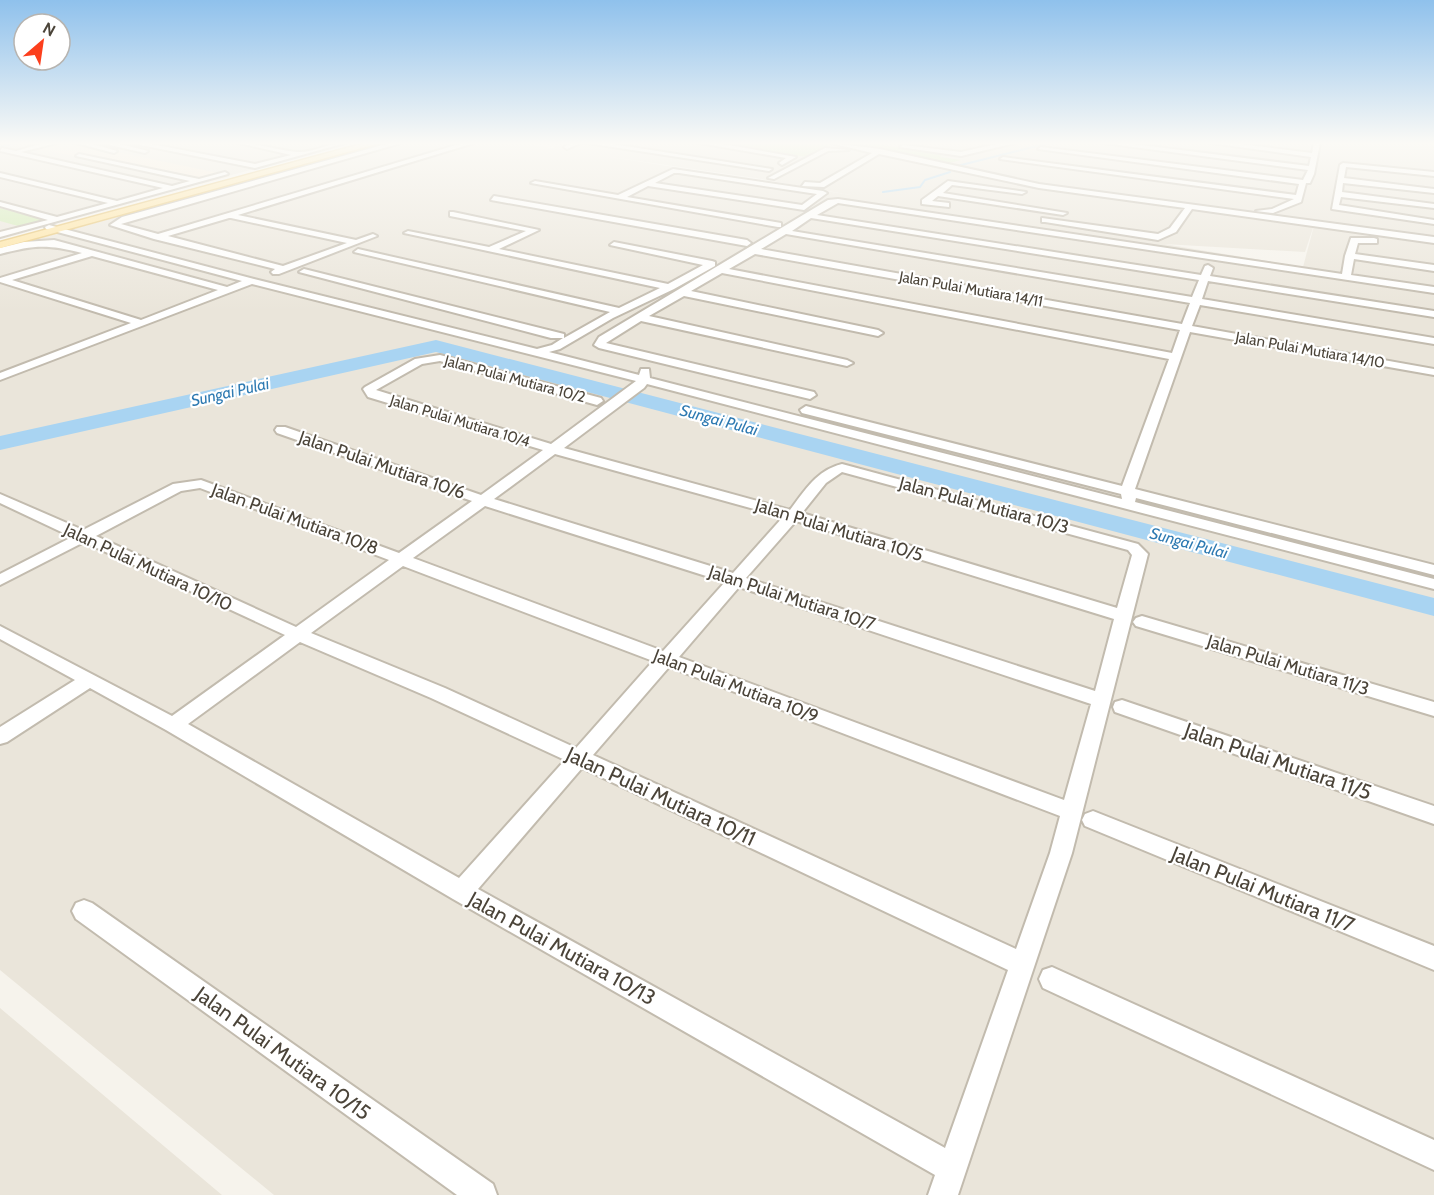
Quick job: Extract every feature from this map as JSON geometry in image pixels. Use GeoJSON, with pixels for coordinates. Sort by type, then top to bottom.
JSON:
{"type":"FeatureCollection","features":[{"type":"Feature","properties":{"kind":"main road"},"geometry":{"type":"LineString","coordinates":[[0,243],[24,233],[65,226],[148,199]]}},
{"type":"Feature","properties":{"kind":"main road"},"geometry":{"type":"LineString","coordinates":[[0,243],[159,199]]}},
{"type":"Feature","properties":{"kind":"street"},"geometry":{"type":"LineString","coordinates":[[102,199],[119,203]]}},
{"type":"Feature","properties":{"kind":"street"},"geometry":{"type":"LineString","coordinates":[[65,226],[119,203],[136,199]]}},
{"type":"Feature","properties":{"kind":"street"},"geometry":{"type":"LineString","coordinates":[[199,199],[125,219],[114,225],[284,269]]}},
{"type":"Feature","properties":{"kind":"street"},"geometry":{"type":"LineString","coordinates":[[133,244],[283,199]]}},
{"type":"Feature","properties":{"kind":"street","name":"Jalan Pulai Mutiara 14/11"},"geometry":{"type":"LineString","coordinates":[[498,199],[1186,328]]}},
{"type":"Feature","properties":{"kind":"street"},"geometry":{"type":"LineString","coordinates":[[629,199],[782,229],[1434,341]]}},
{"type":"Feature","properties":{"kind":"street"},"geometry":{"type":"LineString","coordinates":[[744,199],[804,208]]}},
{"type":"Feature","properties":{"kind":"street"},"geometry":{"type":"LineString","coordinates":[[782,229],[816,199]]}},
{"type":"Feature","properties":{"kind":"street"},"geometry":{"type":"LineString","coordinates":[[929,199],[925,202],[951,206]]}},
{"type":"Feature","properties":{"kind":"street"},"geometry":{"type":"LineString","coordinates":[[967,199],[1080,216]]}},
{"type":"Feature","properties":{"kind":"street"},"geometry":{"type":"LineString","coordinates":[[1064,199],[1160,212]]}},
{"type":"Feature","properties":{"kind":"street"},"geometry":{"type":"LineString","coordinates":[[1131,199],[1434,240]]}},
{"type":"Feature","properties":{"kind":"street"},"geometry":{"type":"LineString","coordinates":[[1181,199],[1273,211],[1296,203],[1297,199]]}},
{"type":"Feature","properties":{"kind":"street"},"geometry":{"type":"LineString","coordinates":[[1336,199],[1335,207],[1434,222]]}},
{"type":"Feature","properties":{"kind":"street"},"geometry":{"type":"LineString","coordinates":[[1376,199],[1434,206]]}},
{"type":"Feature","properties":{"kind":"street"},"geometry":{"type":"LineString","coordinates":[[0,204],[65,226],[251,281],[534,346],[575,337],[712,264],[811,216],[831,202],[845,202],[1434,290]]}},
{"type":"Feature","properties":{"kind":"street"},"geometry":{"type":"LineString","coordinates":[[1037,219],[1158,237],[1166,236],[1175,230],[1191,207]]}},
{"type":"Feature","properties":{"kind":"street"},"geometry":{"type":"LineString","coordinates":[[453,214],[535,230],[490,249]]}},
{"type":"Feature","properties":{"kind":"street"},"geometry":{"type":"LineString","coordinates":[[1172,214],[1184,215]]}},
{"type":"Feature","properties":{"kind":"street"},"geometry":{"type":"LineString","coordinates":[[229,215],[621,311]]}},
{"type":"Feature","properties":{"kind":"street"},"geometry":{"type":"LineString","coordinates":[[811,216],[1434,315]]}},
{"type":"Feature","properties":{"kind":"street"},"geometry":{"type":"LineString","coordinates":[[0,224],[24,233]]}},
{"type":"Feature","properties":{"kind":"street"},"geometry":{"type":"LineString","coordinates":[[65,226],[534,346],[643,378],[1177,519],[1434,584]]}},
{"type":"Feature","properties":{"kind":"street"},"geometry":{"type":"LineString","coordinates":[[1154,226],[1175,230]]}},
{"type":"Feature","properties":{"kind":"street"},"geometry":{"type":"LineString","coordinates":[[0,235],[24,233]]}},
{"type":"Feature","properties":{"kind":"street"},"geometry":{"type":"LineString","coordinates":[[408,233],[671,287]]}},
{"type":"Feature","properties":{"kind":"street"},"geometry":{"type":"LineString","coordinates":[[0,377],[251,281],[357,247],[373,236]]}},
{"type":"Feature","properties":{"kind":"street"},"geometry":{"type":"LineString","coordinates":[[1346,277],[1354,240],[1434,249]]}},
{"type":"Feature","properties":{"kind":"street"},"geometry":{"type":"LineString","coordinates":[[0,251],[24,244],[54,243],[227,290]]}},
{"type":"Feature","properties":{"kind":"street"},"geometry":{"type":"LineString","coordinates":[[614,245],[712,264]]}},
{"type":"Feature","properties":{"kind":"street"},"geometry":{"type":"LineString","coordinates":[[751,247],[722,270],[639,317],[603,339],[599,345],[810,395]]}},
{"type":"Feature","properties":{"kind":"street"},"geometry":{"type":"LineString","coordinates":[[2,281],[93,253]]}},
{"type":"Feature","properties":{"kind":"street"},"geometry":{"type":"LineString","coordinates":[[1350,256],[1434,268]]}},
{"type":"Feature","properties":{"kind":"street"},"geometry":{"type":"LineString","coordinates":[[1177,519],[1132,503],[1126,491],[1212,257]]}},
{"type":"Feature","properties":{"kind":"street"},"geometry":{"type":"LineString","coordinates":[[722,270],[1175,357]]}},
{"type":"Feature","properties":{"kind":"street"},"geometry":{"type":"LineString","coordinates":[[304,273],[555,336],[558,341],[576,352],[643,378],[1126,491],[1434,570]]}},
{"type":"Feature","properties":{"kind":"street"},"geometry":{"type":"LineString","coordinates":[[2,281],[141,323]]}},
{"type":"Feature","properties":{"kind":"street"},"geometry":{"type":"LineString","coordinates":[[685,293],[878,333]]}},
{"type":"Feature","properties":{"kind":"street"},"geometry":{"type":"LineString","coordinates":[[639,317],[847,363]]}},
{"type":"Feature","properties":{"kind":"street","name":"Jalan Pulai Mutiara 14/10"},"geometry":{"type":"LineString","coordinates":[[1186,328],[1434,372]]}},
{"type":"Feature","properties":{"kind":"street"},"geometry":{"type":"LineString","coordinates":[[534,346],[575,337]]}},
{"type":"Feature","properties":{"kind":"street"},"geometry":{"type":"LineString","coordinates":[[575,337],[572,345],[576,352]]}},
{"type":"Feature","properties":{"kind":"street","name":"Jalan Pulai Mutiara 10/2"},"geometry":{"type":"LineString","coordinates":[[369,389],[419,361],[440,358],[600,407]]}},
{"type":"Feature","properties":{"kind":"street"},"geometry":{"type":"LineString","coordinates":[[173,725],[553,449],[600,407],[643,378]]}},
{"type":"Feature","properties":{"kind":"street","name":"Jalan Pulai Mutiara 10/4"},"geometry":{"type":"LineString","coordinates":[[369,389],[372,394],[553,449]]}},
{"type":"Feature","properties":{"kind":"street","name":"Jalan Pulai Mutiara 10/6"},"geometry":{"type":"LineString","coordinates":[[281,430],[482,500]]}},
{"type":"Feature","properties":{"kind":"street","name":"Jalan Pulai Mutiara 10/5"},"geometry":{"type":"LineString","coordinates":[[553,449],[793,515],[1124,616]]}},
{"type":"Feature","properties":{"kind":"street","name":"Jalan Pulai Mutiara 10/3"},"geometry":{"type":"LineString","coordinates":[[793,515],[826,475],[834,469],[842,468],[1134,547],[1140,554],[1124,616]]}},
{"type":"Feature","properties":{"kind":"street","name":"Jalan Pulai Mutiara 10/8"},"geometry":{"type":"LineString","coordinates":[[83,537],[168,492],[188,484],[201,484],[401,559]]}},
{"type":"Feature","properties":{"kind":"street","name":"Jalan Pulai Mutiara 10/10"},"geometry":{"type":"LineString","coordinates":[[0,498],[297,634]]}},
{"type":"Feature","properties":{"kind":"street","name":"Jalan Pulai Mutiara 10/7"},"geometry":{"type":"LineString","coordinates":[[482,500],[736,580],[1101,700]]}},
{"type":"Feature","properties":{"kind":"street"},"geometry":{"type":"LineString","coordinates":[[461,891],[793,515]]}},
{"type":"Feature","properties":{"kind":"street"},"geometry":{"type":"LineString","coordinates":[[0,580],[83,537]]}},
{"type":"Feature","properties":{"kind":"street","name":"Jalan Pulai Mutiara 10/9"},"geometry":{"type":"LineString","coordinates":[[401,559],[1082,816]]}},
{"type":"Feature","properties":{"kind":"street"},"geometry":{"type":"LineString","coordinates":[[947,1181],[1061,853],[1082,816],[1101,700],[1124,616]]}},
{"type":"Feature","properties":{"kind":"street","name":"Jalan Pulai Mutiara 11/3"},"geometry":{"type":"LineString","coordinates":[[1142,622],[1434,709]]}},
{"type":"Feature","properties":{"kind":"street","name":"Jalan Pulai Mutiara 10/13"},"geometry":{"type":"LineString","coordinates":[[0,632],[173,725],[461,891],[947,1181]]}},
{"type":"Feature","properties":{"kind":"street","name":"Jalan Pulai Mutiara 10/11"},"geometry":{"type":"LineString","coordinates":[[297,634],[438,693],[1023,965]]}},
{"type":"Feature","properties":{"kind":"street"},"geometry":{"type":"LineString","coordinates":[[0,737],[89,680]]}},
{"type":"Feature","properties":{"kind":"street","name":"Jalan Pulai Mutiara 11/5"},"geometry":{"type":"LineString","coordinates":[[1122,707],[1434,815]]}},
{"type":"Feature","properties":{"kind":"street","name":"Jalan Pulai Mutiara 11/7"},"geometry":{"type":"LineString","coordinates":[[1082,816],[1434,958]]}},
{"type":"Feature","properties":{"kind":"street","name":"Jalan Pulai Mutiara 10/15"},"geometry":{"type":"LineString","coordinates":[[84,910],[482,1195]]}},
{"type":"Feature","properties":{"kind":"street"},"geometry":{"type":"LineString","coordinates":[[1052,979],[1434,1155]]}},
{"type":"Feature","properties":{"kind":"shaded area"},"geometry":{"type":"Polygon","coordinates":[[[0,199],[143,199],[0,237],[0,199]]]}},
{"type":"Feature","properties":{"kind":"shaded area"},"geometry":{"type":"Polygon","coordinates":[[[184,199],[1434,199],[1434,1195],[274,1195],[0,970],[0,249],[184,199]],[[1315,222],[1305,252],[1164,244],[1303,267],[1315,222]]]}},
{"type":"Feature","properties":{"kind":"shaded area"},"geometry":{"type":"Polygon","coordinates":[[[0,1008],[222,1195],[0,1195],[0,1008]]]}},
{"type":"Feature","properties":{"kind":"green space"},"geometry":{"type":"Polygon","coordinates":[[[0,208],[45,220],[18,226],[0,221],[0,208]]]}},
{"type":"Feature","properties":{"kind":"waterway","name":"Sungai Pulai"},"geometry":{"type":"LineString","coordinates":[[0,443],[436,346],[1434,607]]}}]}
